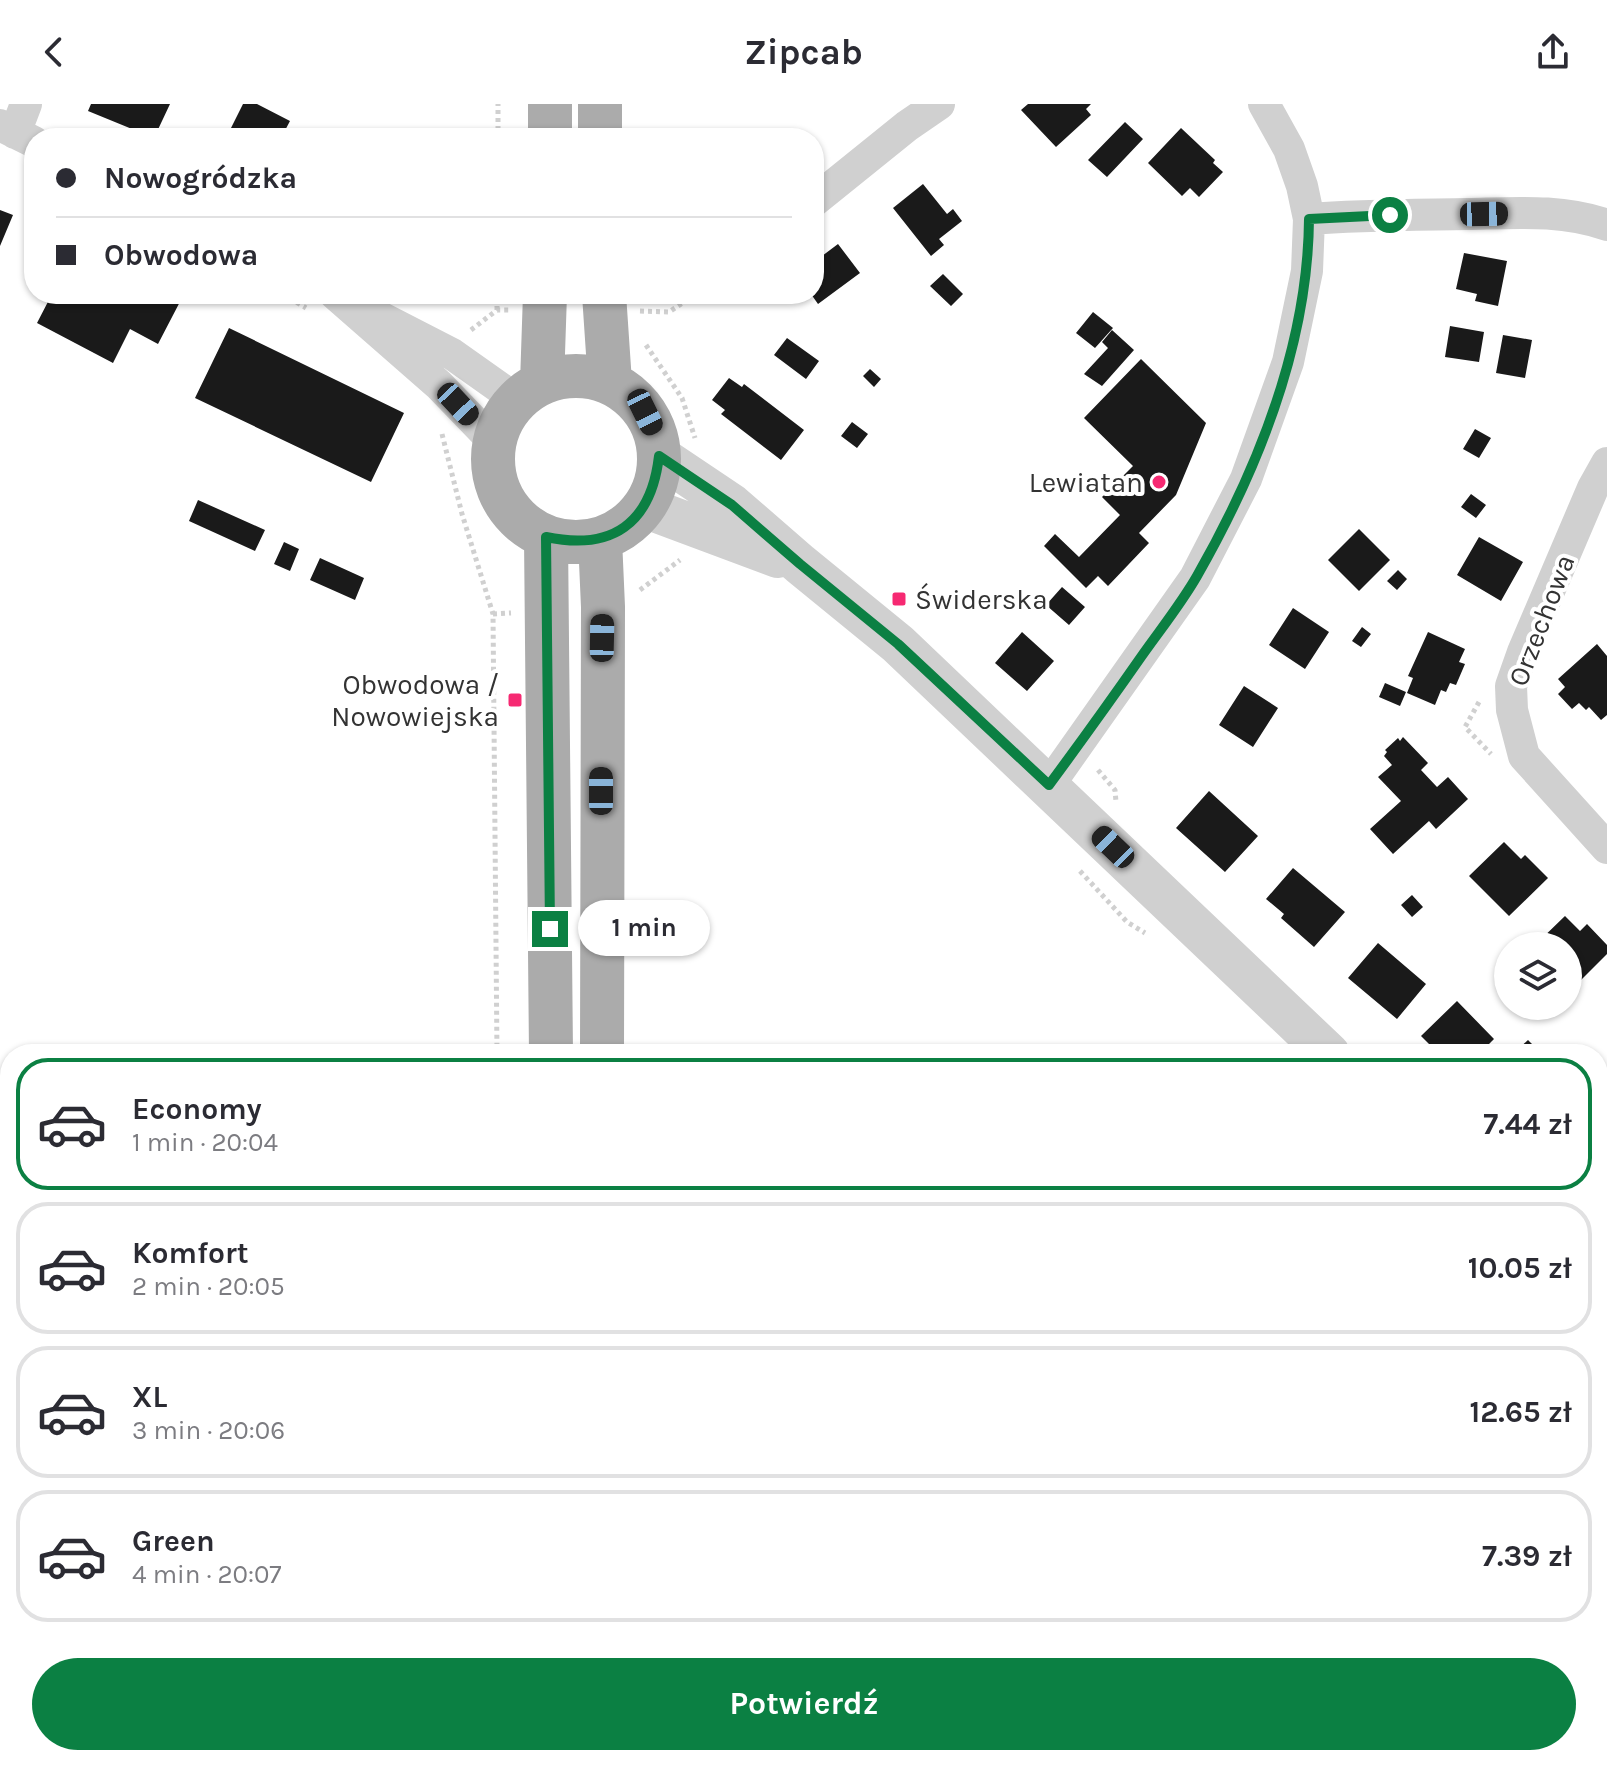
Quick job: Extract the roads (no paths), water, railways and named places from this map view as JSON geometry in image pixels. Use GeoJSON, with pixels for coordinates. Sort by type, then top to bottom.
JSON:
{"type":"FeatureCollection","features":[{"type":"Feature","properties":{"kind":"main road"},"geometry":{"type":"LineString","coordinates":[[550,104],[550,128]]}},
{"type":"Feature","properties":{"kind":"main road"},"geometry":{"type":"LineString","coordinates":[[600,104],[600,128]]}},
{"type":"Feature","properties":{"kind":"main road"},"geometry":{"type":"LineString","coordinates":[[530,392],[543,304]]}},
{"type":"Feature","properties":{"kind":"main road"},"geometry":{"type":"LineString","coordinates":[[605,304],[610,383]]}},
{"type":"Feature","properties":{"kind":"main road"},"geometry":{"type":"LineString","coordinates":[[576,376],[610,383],[629,395],[645,412],[655,433],[678,449],[644,507],[625,527],[600,539],[572,542],[546,537],[520,522],[502,499],[493,471],[494,442],[503,419],[530,392],[576,376]]}},
{"type":"Feature","properties":{"kind":"main road"},"geometry":{"type":"LineString","coordinates":[[546,537],[551,1044]]}},
{"type":"Feature","properties":{"kind":"main road"},"geometry":{"type":"LineString","coordinates":[[600,539],[603,607],[602,1044]]}},
{"type":"Feature","properties":{"kind":"street"},"geometry":{"type":"LineString","coordinates":[[824,193],[939,104]]}},
{"type":"Feature","properties":{"kind":"street"},"geometry":{"type":"LineString","coordinates":[[1049,785],[1195,578],[1246,479],[1269,421],[1299,315],[1307,271],[1309,219],[1289,149],[1264,104]]}},
{"type":"Feature","properties":{"kind":"street"},"geometry":{"type":"LineString","coordinates":[[1309,219],[1546,213],[1584,217],[1607,225]]}},
{"type":"Feature","properties":{"kind":"street"},"geometry":{"type":"LineString","coordinates":[[347,304],[439,385],[494,442]]}},
{"type":"Feature","properties":{"kind":"street"},"geometry":{"type":"LineString","coordinates":[[355,304],[530,392]]}},
{"type":"Feature","properties":{"kind":"street"},"geometry":{"type":"LineString","coordinates":[[678,449],[732,505],[898,644],[1319,1044]]}},
{"type":"Feature","properties":{"kind":"street","name":"Orzechowa"},"geometry":{"type":"LineString","coordinates":[[1607,463],[1593,488],[1511,686],[1512,710],[1524,756],[1607,848]]}},
{"type":"Feature","properties":{"kind":"street"},"geometry":{"type":"LineString","coordinates":[[644,507],[800,564]]}},
{"type":"Feature","properties":{"kind":"place","name":"Lewiatan"},"geometry":{"type":"Point","coordinates":[1159,482]}},
{"type":"Feature","properties":{"kind":"place","name":"Świderska"},"geometry":{"type":"Point","coordinates":[899,599]}},
{"type":"Feature","properties":{"kind":"place","name":"Obwodowa / Nowowiejska"},"geometry":{"type":"Point","coordinates":[515,700]}}]}
